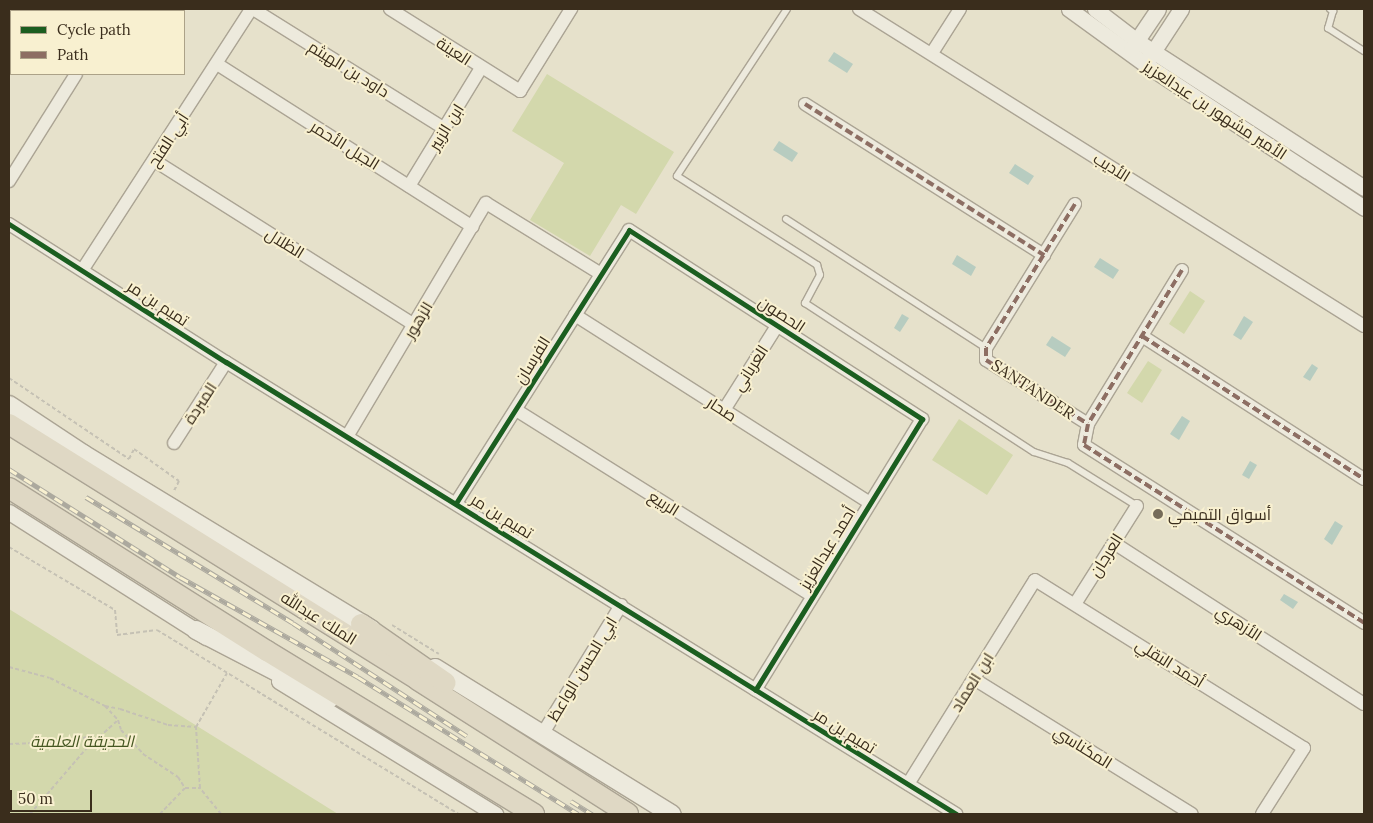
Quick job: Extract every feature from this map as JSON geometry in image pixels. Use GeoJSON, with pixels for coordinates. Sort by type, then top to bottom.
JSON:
{"type":"FeatureCollection","features":[{"type":"Feature","properties":{"kind":"highway","name":"الملك عبدالله"},"geometry":{"type":"LineString","coordinates":[[9,424],[628,814]]}},
{"type":"Feature","properties":{"kind":"highway"},"geometry":{"type":"LineString","coordinates":[[9,488],[534,814]]}},
{"type":"Feature","properties":{"kind":"highway"},"geometry":{"type":"LineString","coordinates":[[362,624],[638,814]]}},
{"type":"Feature","properties":{"kind":"main road"},"geometry":{"type":"LineString","coordinates":[[9,405],[83,454]]}},
{"type":"Feature","properties":{"kind":"main road"},"geometry":{"type":"LineString","coordinates":[[9,412],[83,454],[543,733],[671,814]]}},
{"type":"Feature","properties":{"kind":"main road"},"geometry":{"type":"LineString","coordinates":[[196,630],[426,748]]}},
{"type":"Feature","properties":{"kind":"street","name":"أبي الفتح"},"geometry":{"type":"LineString","coordinates":[[83,269],[155,161],[252,9]]}},
{"type":"Feature","properties":{"kind":"street","name":"داود بن الهيثم"},"geometry":{"type":"LineString","coordinates":[[252,9],[445,129]]}},
{"type":"Feature","properties":{"kind":"street","name":"العينة"},"geometry":{"type":"LineString","coordinates":[[390,9],[520,91],[571,9]]}},
{"type":"Feature","properties":{"kind":"street","name":"الأديب"},"geometry":{"type":"LineString","coordinates":[[859,9],[1364,326]]}},
{"type":"Feature","properties":{"kind":"street"},"geometry":{"type":"LineString","coordinates":[[932,54],[960,9]]}},
{"type":"Feature","properties":{"kind":"street","name":"الأمير مشهور بن عبدالعزيز"},"geometry":{"type":"LineString","coordinates":[[1069,9],[1133,47],[1364,208]]}},
{"type":"Feature","properties":{"kind":"street","name":"الأمير مشهور بن عبدالعزيز"},"geometry":{"type":"LineString","coordinates":[[1095,9],[1133,47]]}},
{"type":"Feature","properties":{"kind":"street"},"geometry":{"type":"LineString","coordinates":[[1133,47],[1158,9]]}},
{"type":"Feature","properties":{"kind":"street"},"geometry":{"type":"LineString","coordinates":[[1149,58],[1181,9]]}},
{"type":"Feature","properties":{"kind":"street","name":"الأمير مشهور بن عبدالعزيز"},"geometry":{"type":"LineString","coordinates":[[1149,58],[1364,188]]}},
{"type":"Feature","properties":{"kind":"street","name":"الجبل الأحمر"},"geometry":{"type":"LineString","coordinates":[[217,64],[473,227]]}},
{"type":"Feature","properties":{"kind":"street","name":"ابن الزبير"},"geometry":{"type":"LineString","coordinates":[[409,186],[481,68]]}},
{"type":"Feature","properties":{"kind":"street"},"geometry":{"type":"LineString","coordinates":[[9,180],[75,75]]}},
{"type":"Feature","properties":{"kind":"street"},"geometry":{"type":"LineString","coordinates":[[805,104],[1044,255]]}},
{"type":"Feature","properties":{"kind":"street","name":"الظلال"},"geometry":{"type":"LineString","coordinates":[[155,161],[414,325]]}},
{"type":"Feature","properties":{"kind":"street","name":"الزهور"},"geometry":{"type":"LineString","coordinates":[[348,435],[486,203],[601,274]]}},
{"type":"Feature","properties":{"kind":"street"},"geometry":{"type":"LineString","coordinates":[[986,348],[1076,204]]}},
{"type":"Feature","properties":{"kind":"street","name":"تميم بن مر"},"geometry":{"type":"LineString","coordinates":[[9,224],[83,269],[226,362],[348,435],[956,814]]}},
{"type":"Feature","properties":{"kind":"street","name":"الفرسان"},"geometry":{"type":"LineString","coordinates":[[456,503],[629,230]]}},
{"type":"Feature","properties":{"kind":"street","name":"الحصون"},"geometry":{"type":"LineString","coordinates":[[629,230],[922,419]]}},
{"type":"Feature","properties":{"kind":"street"},"geometry":{"type":"LineString","coordinates":[[1182,270],[1088,424],[1084,445],[1364,623]]}},
{"type":"Feature","properties":{"kind":"street","name":"صحار"},"geometry":{"type":"LineString","coordinates":[[575,315],[869,502]]}},
{"type":"Feature","properties":{"kind":"street","name":"العرباني"},"geometry":{"type":"LineString","coordinates":[[724,410],[777,326]]}},
{"type":"Feature","properties":{"kind":"street"},"geometry":{"type":"LineString","coordinates":[[1142,336],[1364,479]]}},
{"type":"Feature","properties":{"kind":"street","name":"SANTANDER"},"geometry":{"type":"LineString","coordinates":[[986,348],[986,360],[1088,424]]}},
{"type":"Feature","properties":{"kind":"street","name":"المبردة"},"geometry":{"type":"LineString","coordinates":[[174,443],[226,362]]}},
{"type":"Feature","properties":{"kind":"street","name":"الربيع"},"geometry":{"type":"LineString","coordinates":[[516,410],[812,596]]}},
{"type":"Feature","properties":{"kind":"street","name":"أحمد عبدالعزيز"},"geometry":{"type":"LineString","coordinates":[[755,690],[869,502],[922,419]]}},
{"type":"Feature","properties":{"kind":"street","name":"العرجان"},"geometry":{"type":"LineString","coordinates":[[1076,604],[1137,506]]}},
{"type":"Feature","properties":{"kind":"street"},"geometry":{"type":"LineString","coordinates":[[9,512],[486,812]]}},
{"type":"Feature","properties":{"kind":"street","name":"الأزهري"},"geometry":{"type":"LineString","coordinates":[[1114,543],[1364,704]]}},
{"type":"Feature","properties":{"kind":"street","name":"أحمد البقلي"},"geometry":{"type":"LineString","coordinates":[[1035,580],[1304,748],[1262,814]]}},
{"type":"Feature","properties":{"kind":"street","name":"ابن العماد"},"geometry":{"type":"LineString","coordinates":[[908,784],[1035,580]]}},
{"type":"Feature","properties":{"kind":"street","name":"ابي الحسن الواعظ"},"geometry":{"type":"LineString","coordinates":[[543,733],[621,606]]}},
{"type":"Feature","properties":{"kind":"street","name":"المكناسي"},"geometry":{"type":"LineString","coordinates":[[974,679],[1192,814]]}},
{"type":"Feature","properties":{"kind":"lane"},"geometry":{"type":"LineString","coordinates":[[787,9],[677,176],[817,265],[820,275],[805,303],[1034,452],[1068,463],[1137,506]]}},
{"type":"Feature","properties":{"kind":"lane"},"geometry":{"type":"LineString","coordinates":[[1333,10],[1328,28],[1364,51]]}},
{"type":"Feature","properties":{"kind":"lane"},"geometry":{"type":"LineString","coordinates":[[786,219],[986,348]]}},
{"type":"Feature","properties":{"kind":"path"},"geometry":{"type":"LineString","coordinates":[[9,378],[129,459],[134,449],[179,482],[173,492]]}},
{"type":"Feature","properties":{"kind":"path"},"geometry":{"type":"LineString","coordinates":[[9,546],[115,610],[117,634],[157,630],[459,814]]}},
{"type":"Feature","properties":{"kind":"path"},"geometry":{"type":"LineString","coordinates":[[9,668],[50,678],[105,706],[168,725],[196,727]]}},
{"type":"Feature","properties":{"kind":"path"},"geometry":{"type":"LineString","coordinates":[[221,814],[200,788],[196,727],[227,673]]}},
{"type":"Feature","properties":{"kind":"path"},"geometry":{"type":"LineString","coordinates":[[105,706],[118,720],[121,730],[143,754],[178,777],[185,788]]}},
{"type":"Feature","properties":{"kind":"path"},"geometry":{"type":"LineString","coordinates":[[30,814],[97,739],[118,720]]}},
{"type":"Feature","properties":{"kind":"path"},"geometry":{"type":"LineString","coordinates":[[9,744],[64,742],[88,737],[97,739]]}},
{"type":"Feature","properties":{"kind":"path"},"geometry":{"type":"LineString","coordinates":[[160,814],[185,788],[200,788]]}},
{"type":"Feature","properties":{"kind":"green space"},"geometry":{"type":"Polygon","coordinates":[[[547,74],[674,152],[636,214],[621,205],[590,256],[530,220],[564,163],[512,131],[547,74]]]}},
{"type":"Feature","properties":{"kind":"green space"},"geometry":{"type":"Polygon","coordinates":[[[1190,291],[1205,301],[1184,334],[1169,324],[1190,291]]]}},
{"type":"Feature","properties":{"kind":"green space"},"geometry":{"type":"Polygon","coordinates":[[[1148,361],[1162,370],[1142,403],[1127,393],[1148,361]]]}},
{"type":"Feature","properties":{"kind":"green space"},"geometry":{"type":"Polygon","coordinates":[[[959,419],[1013,455],[987,495],[932,460],[959,419]]]}},
{"type":"Feature","properties":{"kind":"green space","name":"الحديقة العلمية"},"geometry":{"type":"Polygon","coordinates":[[[9,609],[197,726],[338,814],[9,814],[9,609]]]}},
{"type":"Feature","properties":{"kind":"shaded area"},"geometry":{"type":"Polygon","coordinates":[[[834,52],[853,64],[847,73],[828,61],[834,52]]]}},
{"type":"Feature","properties":{"kind":"shaded area"},"geometry":{"type":"Polygon","coordinates":[[[779,141],[798,153],[792,162],[773,150],[779,141]]]}},
{"type":"Feature","properties":{"kind":"shaded area"},"geometry":{"type":"Polygon","coordinates":[[[1015,164],[1034,176],[1028,185],[1009,173],[1015,164]]]}},
{"type":"Feature","properties":{"kind":"shaded area"},"geometry":{"type":"Polygon","coordinates":[[[957,255],[976,267],[971,276],[952,264],[957,255]]]}},
{"type":"Feature","properties":{"kind":"shaded area"},"geometry":{"type":"Polygon","coordinates":[[[1100,258],[1119,270],[1113,279],[1094,267],[1100,258]]]}},
{"type":"Feature","properties":{"kind":"shaded area"},"geometry":{"type":"Polygon","coordinates":[[[902,314],[909,318],[900,332],[894,328],[902,314]]]}},
{"type":"Feature","properties":{"kind":"shaded area"},"geometry":{"type":"Polygon","coordinates":[[[1244,316],[1253,322],[1241,340],[1233,335],[1244,316]]]}},
{"type":"Feature","properties":{"kind":"shaded area"},"geometry":{"type":"Polygon","coordinates":[[[1052,336],[1071,348],[1065,357],[1046,345],[1052,336]]]}},
{"type":"Feature","properties":{"kind":"shaded area"},"geometry":{"type":"Polygon","coordinates":[[[1312,364],[1318,368],[1310,381],[1303,377],[1312,364]]]}},
{"type":"Feature","properties":{"kind":"shaded area"},"geometry":{"type":"Polygon","coordinates":[[[1182,416],[1190,421],[1179,440],[1170,434],[1182,416]]]}},
{"type":"Feature","properties":{"kind":"shaded area"},"geometry":{"type":"Polygon","coordinates":[[[1250,461],[1257,465],[1249,479],[1242,475],[1250,461]]]}},
{"type":"Feature","properties":{"kind":"shaded area"},"geometry":{"type":"Polygon","coordinates":[[[1335,521],[1343,526],[1332,545],[1324,539],[1335,521]]]}},
{"type":"Feature","properties":{"kind":"shaded area"},"geometry":{"type":"Polygon","coordinates":[[[1284,594],[1298,602],[1293,609],[1280,600],[1284,594]]]}},
{"type":"Feature","properties":{"kind":"railway"},"geometry":{"type":"LineString","coordinates":[[9,469],[180,577],[358,677],[578,814]]}},
{"type":"Feature","properties":{"kind":"railway"},"geometry":{"type":"LineString","coordinates":[[86,497],[293,623],[467,736]]}},
{"type":"Feature","properties":{"kind":"railway"},"geometry":{"type":"LineString","coordinates":[[571,801],[592,814]]}},
{"type":"Feature","properties":{"kind":"marked path"},"geometry":{"type":"LineString","coordinates":[[805,104],[1044,255]]}},
{"type":"Feature","properties":{"kind":"marked path"},"geometry":{"type":"LineString","coordinates":[[1075,204],[986,348],[986,360],[1088,424]]}},
{"type":"Feature","properties":{"kind":"marked path"},"geometry":{"type":"LineString","coordinates":[[1182,270],[1088,424],[1084,445],[1364,623]]}},
{"type":"Feature","properties":{"kind":"marked path"},"geometry":{"type":"LineString","coordinates":[[1142,336],[1364,479]]}},
{"type":"Feature","properties":{"kind":"cycle path"},"geometry":{"type":"LineString","coordinates":[[9,224],[226,362],[956,814]]}},
{"type":"Feature","properties":{"kind":"cycle path"},"geometry":{"type":"LineString","coordinates":[[456,503],[629,230],[922,419],[755,690]]}},
{"type":"Feature","properties":{"kind":"place","name":"أسواق التميمي"},"geometry":{"type":"Point","coordinates":[1158,514]}}]}
